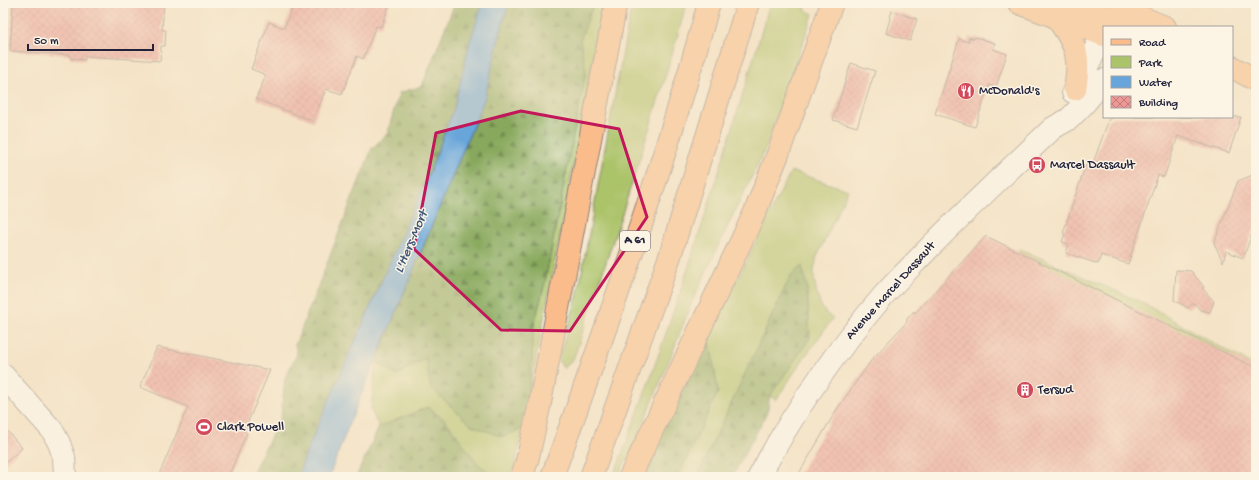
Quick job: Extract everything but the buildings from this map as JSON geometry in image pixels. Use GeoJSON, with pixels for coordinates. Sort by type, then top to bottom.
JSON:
{"type":"FeatureCollection","features":[{"type":"Feature","properties":{"kind":"main road"},"geometry":{"type":"LineString","coordinates":[[522,477],[528,457],[547,364],[616,3]]}},
{"type":"Feature","properties":{"kind":"main road","name":"A 61"},"geometry":{"type":"LineString","coordinates":[[552,477],[607,326],[636,239],[688,78],[709,3]]}},
{"type":"Feature","properties":{"kind":"main road"},"geometry":{"type":"LineString","coordinates":[[591,477],[670,256],[748,3]]}},
{"type":"Feature","properties":{"kind":"main road"},"geometry":{"type":"LineString","coordinates":[[630,477],[755,212],[778,154],[832,3]]}},
{"type":"Feature","properties":{"kind":"main road"},"geometry":{"type":"LineString","coordinates":[[778,154],[802,121],[816,92],[848,3]]}},
{"type":"Feature","properties":{"kind":"main road"},"geometry":{"type":"LineString","coordinates":[[1018,3],[1106,21],[1134,15],[1162,26]]}},
{"type":"Feature","properties":{"kind":"main road"},"geometry":{"type":"LineString","coordinates":[[1056,10],[1074,46],[1078,62],[1075,89]]}},
{"type":"Feature","properties":{"kind":"main road"},"geometry":{"type":"LineString","coordinates":[[1233,68],[1243,76]]}},
{"type":"Feature","properties":{"kind":"street","name":"Avenue Marcel Dassault"},"geometry":{"type":"LineString","coordinates":[[1053,128],[1060,110],[1084,76],[1094,55],[1103,30]]}},
{"type":"Feature","properties":{"kind":"street","name":"Avenue Marcel Dassault"},"geometry":{"type":"LineString","coordinates":[[758,477],[798,409],[830,362],[855,329],[897,280],[1053,128],[1069,119],[1103,81]]}},
{"type":"Feature","properties":{"kind":"street"},"geometry":{"type":"LineString","coordinates":[[3,375],[52,430],[64,457],[65,475]]}},
{"type":"Feature","properties":{"kind":"highlighted area"},"geometry":{"type":"Polygon","coordinates":[[[521,111],[619,129],[647,217],[570,331],[501,330],[414,249],[436,133],[521,111]]]}},
{"type":"Feature","properties":{"kind":"green space"},"geometry":{"type":"Polygon","coordinates":[[[455,3],[483,3],[470,41],[454,108],[430,171],[309,446],[297,477],[250,477],[281,417],[285,378],[297,354],[295,345],[372,148],[387,134],[399,93],[422,86],[455,3]]]}},
{"type":"Feature","properties":{"kind":"green space"},"geometry":{"type":"Polygon","coordinates":[[[509,3],[594,3],[580,40],[586,71],[545,282],[533,329],[532,357],[524,428],[502,437],[471,425],[430,387],[426,358],[396,375],[376,361],[484,100],[509,3]]]}},
{"type":"Feature","properties":{"kind":"green space"},"geometry":{"type":"Polygon","coordinates":[[[594,3],[603,3],[567,200],[526,410],[532,357],[533,329],[545,282],[586,71],[580,40],[594,3]]]}},
{"type":"Feature","properties":{"kind":"green space"},"geometry":{"type":"Polygon","coordinates":[[[632,3],[687,3],[647,136],[604,269],[574,357],[564,369],[558,360],[577,298],[632,3]]]}},
{"type":"Feature","properties":{"kind":"green space"},"geometry":{"type":"Polygon","coordinates":[[[770,3],[806,3],[805,10],[813,14],[765,150],[693,300],[633,447],[618,477],[613,477],[657,360],[697,242],[770,3]]]}},
{"type":"Feature","properties":{"kind":"green space"},"geometry":{"type":"Polygon","coordinates":[[[791,171],[848,190],[816,259],[814,269],[815,285],[820,304],[822,309],[833,318],[776,400],[770,396],[810,338],[807,287],[802,266],[791,275],[697,477],[678,477],[718,392],[709,336],[791,171]]]}},
{"type":"Feature","properties":{"kind":"green space"},"geometry":{"type":"Polygon","coordinates":[[[1020,249],[1141,302],[1256,367],[1256,393],[1024,256],[1019,252],[1020,249]]]}},
{"type":"Feature","properties":{"kind":"green space"},"geometry":{"type":"Polygon","coordinates":[[[802,266],[807,287],[810,338],[770,396],[767,413],[732,477],[697,477],[791,275],[802,266]]]}},
{"type":"Feature","properties":{"kind":"green space"},"geometry":{"type":"Polygon","coordinates":[[[709,336],[718,392],[678,477],[639,477],[709,336]]]}},
{"type":"Feature","properties":{"kind":"green space"},"geometry":{"type":"Polygon","coordinates":[[[427,358],[524,428],[512,477],[495,477],[478,464],[446,421],[428,407],[379,427],[371,410],[376,361],[396,375],[427,358]]]}},
{"type":"Feature","properties":{"kind":"green space"},"geometry":{"type":"Polygon","coordinates":[[[428,407],[446,421],[478,464],[495,477],[356,477],[379,427],[428,407]]]}},
{"type":"Feature","properties":{"kind":"water","name":"L'Hers-Mort"},"geometry":{"type":"Polygon","coordinates":[[[483,3],[509,3],[484,100],[350,422],[329,477],[297,477],[309,446],[430,171],[454,108],[470,41],[483,3]]]}},
{"type":"Feature","properties":{"kind":"place","name":"McDonald's"},"geometry":{"type":"Point","coordinates":[966,91]}},
{"type":"Feature","properties":{"kind":"place","name":"Marcel Dassault"},"geometry":{"type":"Point","coordinates":[1037,165]}},
{"type":"Feature","properties":{"kind":"place","name":"Tersud"},"geometry":{"type":"Point","coordinates":[1025,390]}},
{"type":"Feature","properties":{"kind":"place","name":"Clark Powell"},"geometry":{"type":"Point","coordinates":[204,427]}}]}
